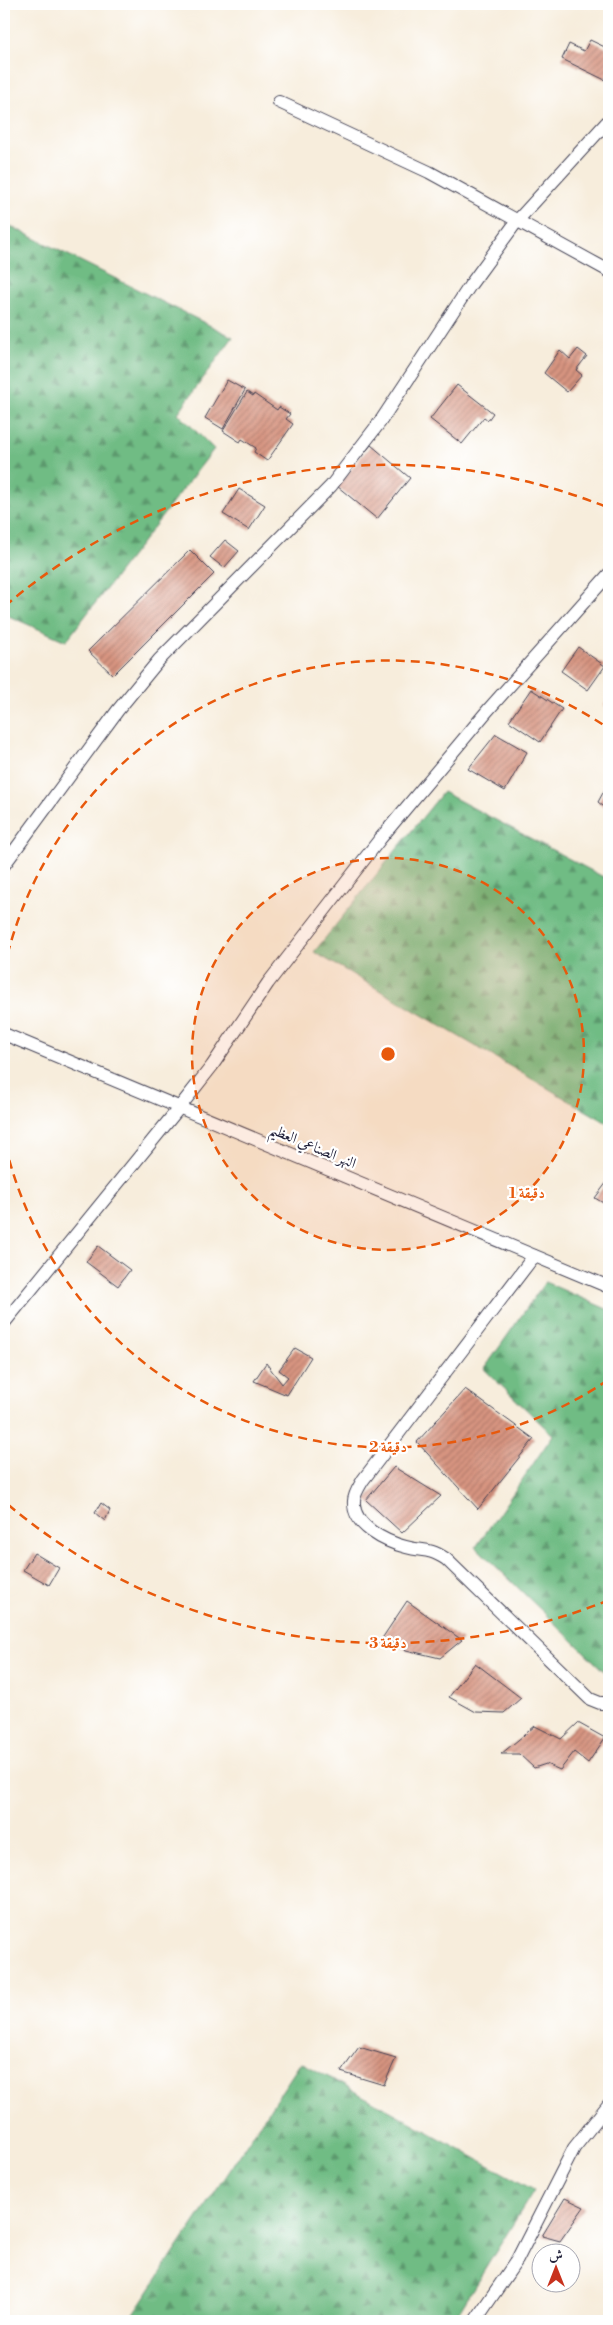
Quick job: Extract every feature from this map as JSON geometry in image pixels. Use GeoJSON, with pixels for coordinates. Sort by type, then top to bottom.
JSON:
{"type":"FeatureCollection","features":[{"type":"Feature","properties":{"kind":"street"},"geometry":{"type":"LineString","coordinates":[[279,102],[429,172],[609,271]]}},
{"type":"Feature","properties":{"kind":"street"},"geometry":{"type":"LineString","coordinates":[[4,865],[118,710],[159,660],[331,486],[380,422],[471,284],[517,221],[609,120]]}},
{"type":"Feature","properties":{"kind":"street"},"geometry":{"type":"LineString","coordinates":[[4,1323],[212,1066],[268,983],[380,839],[488,710],[609,574]]}},
{"type":"Feature","properties":{"kind":"street","name":"النهر الصناعي العظيم"},"geometry":{"type":"LineString","coordinates":[[4,1034],[609,1287]]}},
{"type":"Feature","properties":{"kind":"street"},"geometry":{"type":"LineString","coordinates":[[534,1256],[363,1480],[353,1500],[354,1509],[359,1520],[383,1538],[407,1547],[426,1548],[446,1559],[590,1699],[609,1703]]}},
{"type":"Feature","properties":{"kind":"street"},"geometry":{"type":"LineString","coordinates":[[475,2321],[517,2260],[574,2148],[609,2104]]}},
{"type":"Feature","properties":{"kind":"green space"},"geometry":{"type":"Polygon","coordinates":[[[4,223],[233,337],[178,413],[214,449],[66,641],[4,614],[4,223]]]}},
{"type":"Feature","properties":{"kind":"green space"},"geometry":{"type":"Polygon","coordinates":[[[443,792],[609,880],[609,1124],[314,952],[443,792]]]}},
{"type":"Feature","properties":{"kind":"green space"},"geometry":{"type":"Polygon","coordinates":[[[545,1282],[609,1310],[609,1676],[476,1547],[553,1435],[484,1369],[545,1282]]]}},
{"type":"Feature","properties":{"kind":"green space"},"geometry":{"type":"Polygon","coordinates":[[[301,2062],[534,2190],[453,2321],[129,2321],[301,2062]]]}},
{"type":"Feature","properties":{"kind":"building"},"geometry":{"type":"Polygon","coordinates":[[[590,40],[609,49],[609,70],[605,80],[562,59],[569,44],[584,51],[590,40]]]}},
{"type":"Feature","properties":{"kind":"building"},"geometry":{"type":"Polygon","coordinates":[[[578,349],[587,356],[576,370],[582,375],[567,392],[544,373],[560,350],[570,359],[578,349]]]}},
{"type":"Feature","properties":{"kind":"building"},"geometry":{"type":"Polygon","coordinates":[[[227,380],[245,390],[223,429],[205,418],[227,380]]]}},
{"type":"Feature","properties":{"kind":"building"},"geometry":{"type":"Polygon","coordinates":[[[457,385],[493,413],[488,420],[484,417],[462,444],[430,419],[457,385]]]}},
{"type":"Feature","properties":{"kind":"building"},"geometry":{"type":"Polygon","coordinates":[[[247,392],[253,396],[254,394],[277,410],[279,407],[290,414],[286,419],[293,424],[267,461],[254,452],[256,448],[242,439],[240,442],[223,431],[247,392]]]}},
{"type":"Feature","properties":{"kind":"building"},"geometry":{"type":"Polygon","coordinates":[[[371,445],[410,478],[377,519],[337,486],[371,445]]]}},
{"type":"Feature","properties":{"kind":"building"},"geometry":{"type":"Polygon","coordinates":[[[239,489],[265,505],[249,530],[223,514],[239,489]]]}},
{"type":"Feature","properties":{"kind":"building"},"geometry":{"type":"Polygon","coordinates":[[[225,540],[239,551],[224,568],[210,557],[225,540]]]}},
{"type":"Feature","properties":{"kind":"building"},"geometry":{"type":"Polygon","coordinates":[[[190,550],[214,574],[113,675],[88,651],[190,550]]]}},
{"type":"Feature","properties":{"kind":"building"},"geometry":{"type":"Polygon","coordinates":[[[578,647],[605,666],[588,690],[561,671],[578,647]]]}},
{"type":"Feature","properties":{"kind":"building"},"geometry":{"type":"Polygon","coordinates":[[[531,689],[562,709],[540,742],[509,721],[531,689]]]}},
{"type":"Feature","properties":{"kind":"building"},"geometry":{"type":"Polygon","coordinates":[[[609,698],[609,709],[604,705],[609,698]]]}},
{"type":"Feature","properties":{"kind":"building"},"geometry":{"type":"Polygon","coordinates":[[[496,734],[527,752],[505,791],[468,769],[496,734]]]}},
{"type":"Feature","properties":{"kind":"building"},"geometry":{"type":"Polygon","coordinates":[[[609,782],[609,811],[598,802],[609,782]]]}},
{"type":"Feature","properties":{"kind":"building"},"geometry":{"type":"Polygon","coordinates":[[[607,1182],[609,1184],[609,1199],[605,1204],[595,1198],[607,1182]]]}},
{"type":"Feature","properties":{"kind":"building"},"geometry":{"type":"Polygon","coordinates":[[[98,1246],[130,1270],[118,1286],[86,1262],[98,1246]]]}},
{"type":"Feature","properties":{"kind":"building"},"geometry":{"type":"Polygon","coordinates":[[[295,1348],[311,1357],[287,1395],[254,1381],[266,1363],[282,1384],[288,1377],[279,1370],[295,1348]]]}},
{"type":"Feature","properties":{"kind":"building"},"geometry":{"type":"Polygon","coordinates":[[[465,1389],[534,1439],[478,1509],[417,1442],[465,1389]]]}},
{"type":"Feature","properties":{"kind":"building"},"geometry":{"type":"Polygon","coordinates":[[[394,1467],[441,1496],[402,1533],[366,1500],[394,1467]]]}},
{"type":"Feature","properties":{"kind":"building"},"geometry":{"type":"Polygon","coordinates":[[[101,1503],[110,1510],[105,1521],[95,1513],[101,1503]]]}},
{"type":"Feature","properties":{"kind":"building"},"geometry":{"type":"Polygon","coordinates":[[[34,1553],[59,1568],[49,1585],[23,1570],[34,1553]]]}},
{"type":"Feature","properties":{"kind":"building"},"geometry":{"type":"Polygon","coordinates":[[[407,1601],[462,1640],[440,1658],[406,1650],[392,1643],[377,1646],[407,1601]]]}},
{"type":"Feature","properties":{"kind":"building"},"geometry":{"type":"Polygon","coordinates":[[[475,1663],[521,1698],[504,1713],[476,1712],[449,1697],[475,1663]]]}},
{"type":"Feature","properties":{"kind":"building"},"geometry":{"type":"Polygon","coordinates":[[[578,1723],[605,1738],[588,1763],[574,1752],[560,1770],[546,1764],[534,1768],[519,1754],[501,1754],[535,1726],[561,1739],[578,1723]]]}},
{"type":"Feature","properties":{"kind":"building"},"geometry":{"type":"Polygon","coordinates":[[[359,2047],[396,2058],[384,2085],[341,2072],[359,2047]]]}},
{"type":"Feature","properties":{"kind":"building"},"geometry":{"type":"Polygon","coordinates":[[[565,2198],[584,2207],[560,2241],[542,2236],[565,2198]]]}}]}
